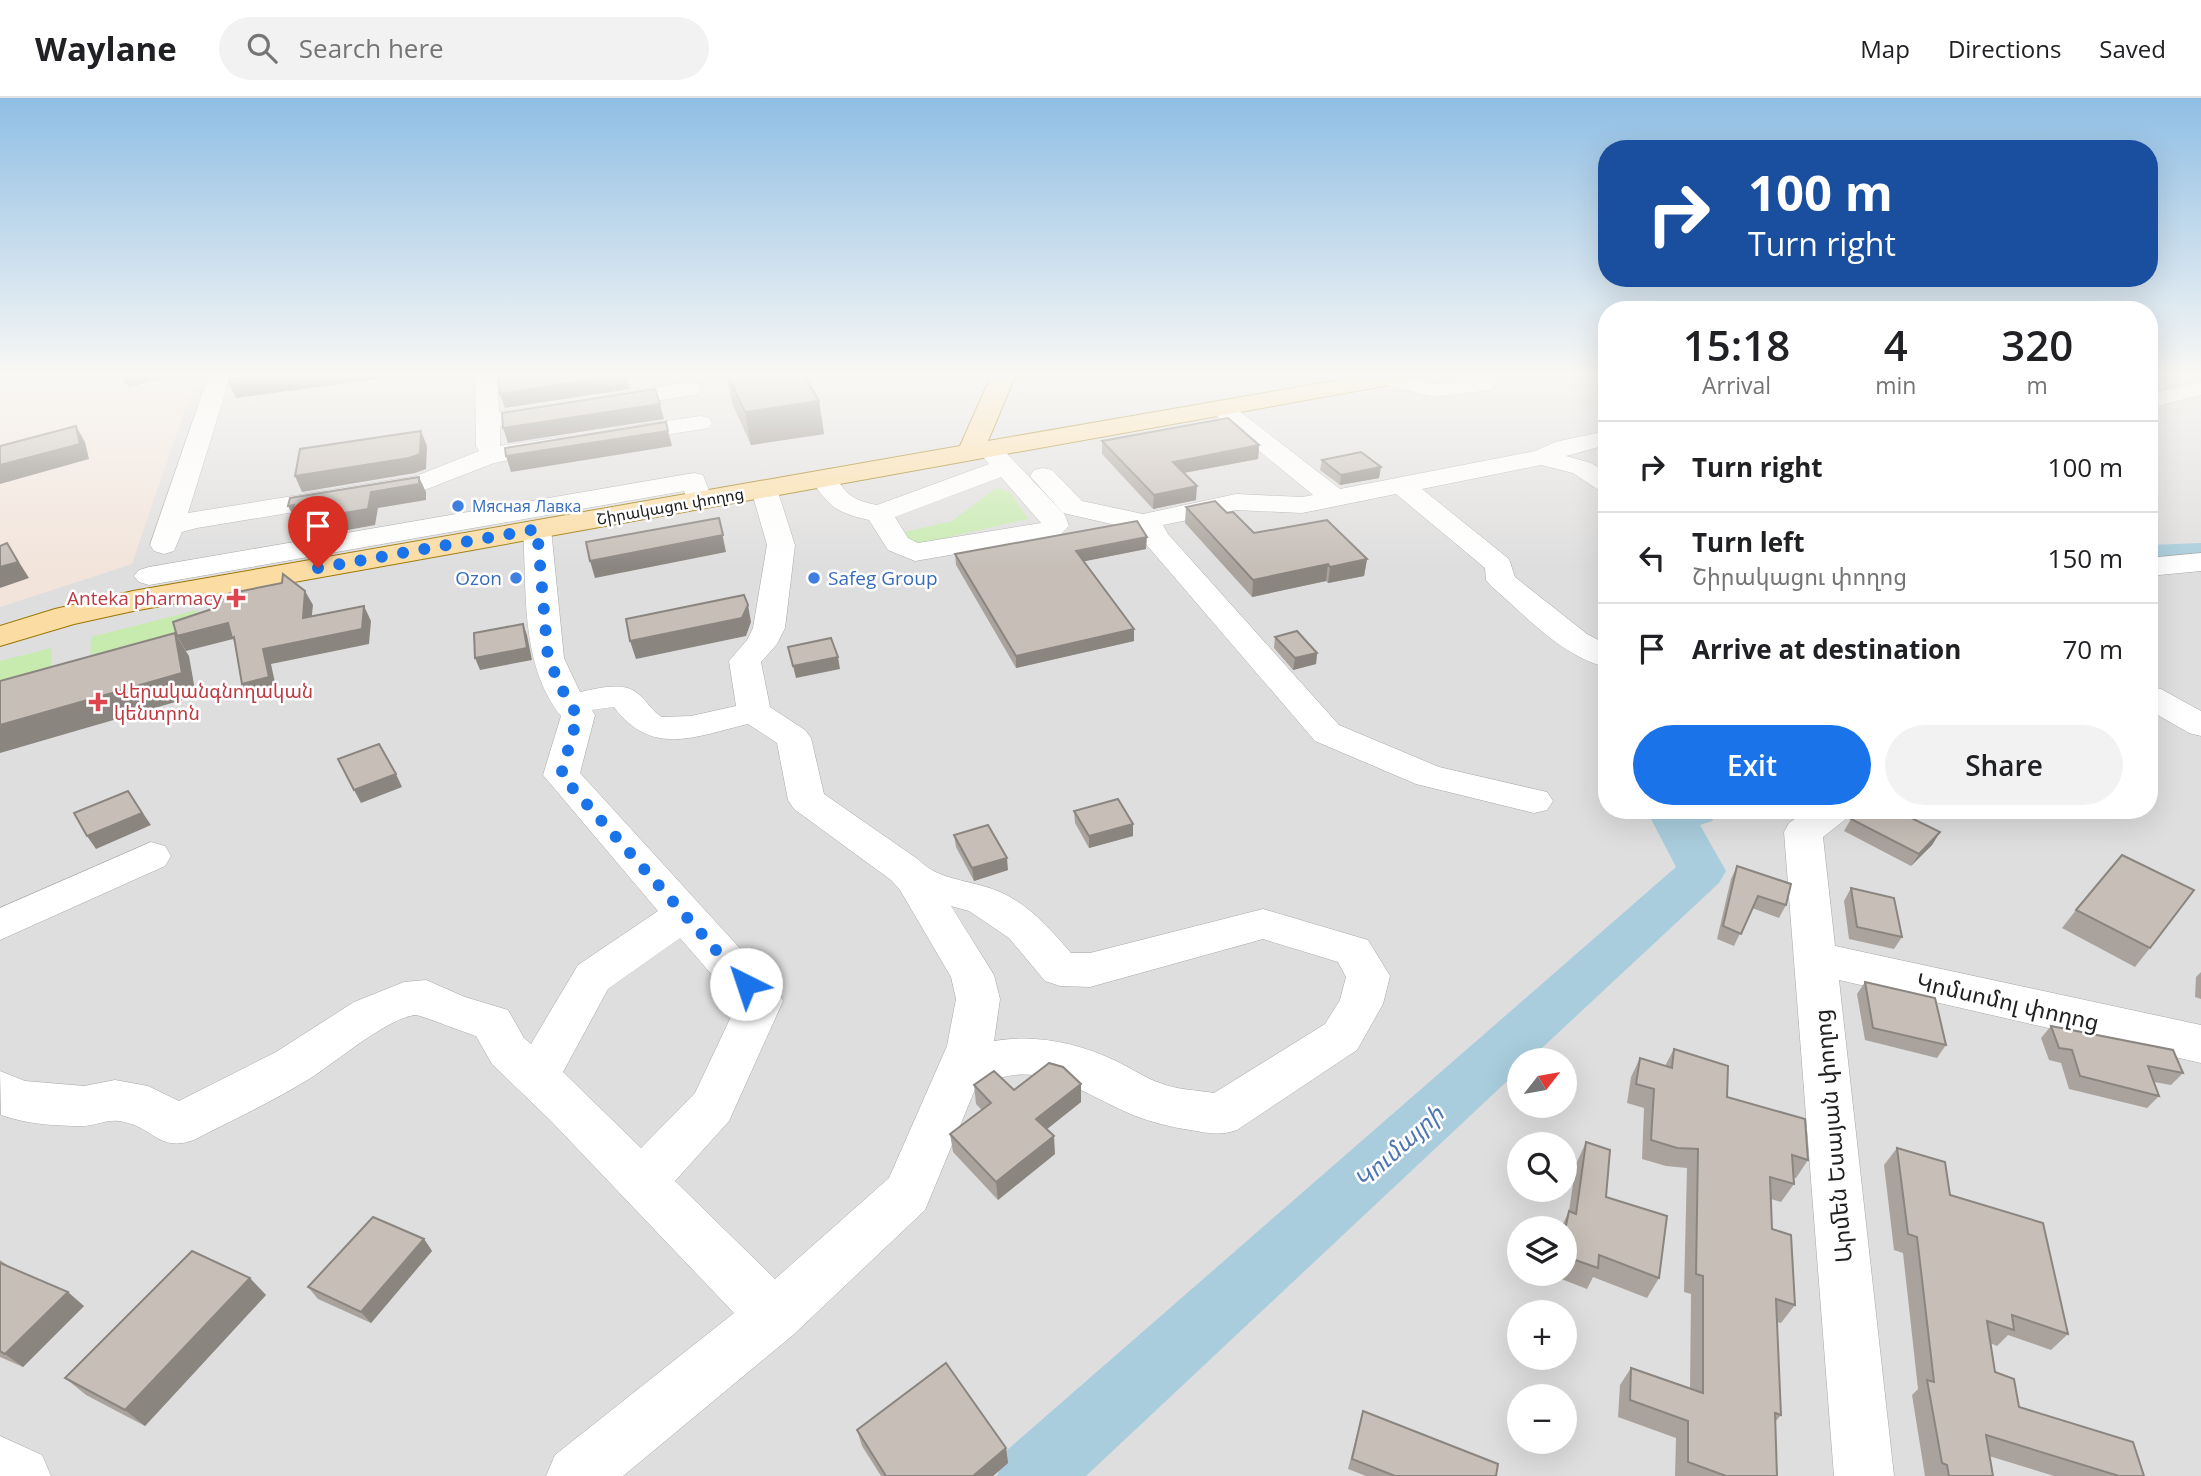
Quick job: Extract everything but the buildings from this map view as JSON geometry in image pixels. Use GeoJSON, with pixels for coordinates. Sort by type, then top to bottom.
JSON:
{"type":"FeatureCollection","features":[{"type":"Feature","properties":{"kind":"main road"},"geometry":{"type":"LineString","coordinates":[[994,453],[996,438]]}},
{"type":"Feature","properties":{"kind":"main road","name":"Շիրակացու փողոց"},"geometry":{"type":"LineString","coordinates":[[0,636],[133,601],[1068,438]]}},
{"type":"Feature","properties":{"kind":"street"},"geometry":{"type":"LineString","coordinates":[[133,601],[149,576],[204,438]]}},
{"type":"Feature","properties":{"kind":"street"},"geometry":{"type":"LineString","coordinates":[[487,438],[488,456]]}},
{"type":"Feature","properties":{"kind":"street"},"geometry":{"type":"LineString","coordinates":[[170,527],[193,520],[422,483],[488,456],[598,438]]}},
{"type":"Feature","properties":{"kind":"street"},"geometry":{"type":"LineString","coordinates":[[1260,438],[1335,499]]}},
{"type":"Feature","properties":{"kind":"street"},"geometry":{"type":"LineString","coordinates":[[1149,524],[1154,518],[1236,502],[1302,505],[1404,487],[1542,457],[1564,447],[1598,440]]}},
{"type":"Feature","properties":{"kind":"street"},"geometry":{"type":"LineString","coordinates":[[879,514],[898,544],[915,552],[1049,530],[1055,526],[1055,521],[994,453]]}},
{"type":"Feature","properties":{"kind":"street"},"geometry":{"type":"LineString","coordinates":[[824,479],[841,503],[852,509],[879,514],[994,453]]}},
{"type":"Feature","properties":{"kind":"street"},"geometry":{"type":"LineString","coordinates":[[994,453],[1073,508],[1149,524]]}},
{"type":"Feature","properties":{"kind":"street"},"geometry":{"type":"LineString","coordinates":[[1542,457],[1582,468],[1598,478]]}},
{"type":"Feature","properties":{"kind":"street"},"geometry":{"type":"LineString","coordinates":[[149,576],[694,481],[700,501]]}},
{"type":"Feature","properties":{"kind":"street"},"geometry":{"type":"LineString","coordinates":[[1404,487],[1499,565],[1501,580],[1576,640],[1598,652]]}},
{"type":"Feature","properties":{"kind":"street"},"geometry":{"type":"LineString","coordinates":[[754,712],[745,661],[761,644],[769,628],[781,545],[765,489]]}},
{"type":"Feature","properties":{"kind":"street"},"geometry":{"type":"LineString","coordinates":[[1149,524],[1154,537],[1327,733],[1429,776],[1534,801]]}},
{"type":"Feature","properties":{"kind":"street"},"geometry":{"type":"LineString","coordinates":[[537,529],[548,658],[569,704],[578,715],[561,775],[761,1001],[712,1107],[640,1183]]}},
{"type":"Feature","properties":{"kind":"street"},"geometry":{"type":"LineString","coordinates":[[2158,566],[2201,562]]}},
{"type":"Feature","properties":{"kind":"street"},"geometry":{"type":"LineString","coordinates":[[569,704],[609,697],[624,698],[642,719],[656,727],[674,728],[754,712],[793,737],[807,800],[905,870],[914,880],[972,975],[978,999],[970,1046],[907,1194],[774,1316],[576,1476]]}},
{"type":"Feature","properties":{"kind":"street"},"geometry":{"type":"LineString","coordinates":[[2158,701],[2201,725]]}},
{"type":"Feature","properties":{"kind":"street","name":"Արմեն Եսայան փողոց"},"geometry":{"type":"LineString","coordinates":[[1821,819],[1803,832],[1864,1476]]}},
{"type":"Feature","properties":{"kind":"street"},"geometry":{"type":"LineString","coordinates":[[0,925],[151,856]]}},
{"type":"Feature","properties":{"kind":"street"},"geometry":{"type":"LineString","coordinates":[[914,880],[983,901],[1024,927],[1060,969],[1090,970],[1263,924],[1353,951],[1368,976],[1361,1004],[1341,1037],[1220,1115],[1154,1102],[1089,1071],[1060,1061],[1031,1057],[1002,1058],[974,1065],[958,1074]]}},
{"type":"Feature","properties":{"kind":"street"},"geometry":{"type":"LineString","coordinates":[[536,1079],[593,977],[684,914]]}},
{"type":"Feature","properties":{"kind":"street","name":"Կոմսոմոլ փողոց"},"geometry":{"type":"LineString","coordinates":[[1814,957],[2201,1044]]}},
{"type":"Feature","properties":{"kind":"street"},"geometry":{"type":"LineString","coordinates":[[0,1091],[18,1101],[84,1107],[115,1100],[148,1106],[177,1125],[292,1066],[370,1015],[404,999],[426,997],[452,1011],[492,1023],[508,1051],[568,1107],[774,1316]]}},
{"type":"Feature","properties":{"kind":"street"},"geometry":{"type":"LineString","coordinates":[[0,1466],[21,1476]]}},
{"type":"Feature","properties":{"kind":"shaded area"},"geometry":{"type":"Polygon","coordinates":[[[0,438],[1598,438],[1598,819],[2158,819],[2158,438],[2201,438],[2201,1476],[0,1476],[0,438]]]}},
{"type":"Feature","properties":{"kind":"shaded area"},"geometry":{"type":"Polygon","coordinates":[[[0,438],[175,438],[132,564],[0,607],[0,438]]]}},
{"type":"Feature","properties":{"kind":"green space"},"geometry":{"type":"Polygon","coordinates":[[[996,488],[1010,492],[1028,519],[913,545],[900,533],[952,521],[996,488]]]}},
{"type":"Feature","properties":{"kind":"green space"},"geometry":{"type":"Polygon","coordinates":[[[197,610],[199,641],[90,669],[91,637],[197,610]]]}},
{"type":"Feature","properties":{"kind":"green space"},"geometry":{"type":"Polygon","coordinates":[[[52,648],[50,682],[0,694],[0,661],[52,648]]]}},
{"type":"Feature","properties":{"kind":"waterway","name":"Կումայրի"},"geometry":{"type":"LineString","coordinates":[[2158,555],[2201,553]]}},
{"type":"Feature","properties":{"kind":"waterway","name":"Կումայրի"},"geometry":{"type":"LineString","coordinates":[[1033,1476],[1702,871],[1674,819]]}},
{"type":"Feature","properties":{"kind":"place","name":"Мясная Лавка"},"geometry":{"type":"Point","coordinates":[458,506]}},
{"type":"Feature","properties":{"kind":"place","name":"Ozon"},"geometry":{"type":"Point","coordinates":[516,578]}},
{"type":"Feature","properties":{"kind":"place","name":"Safeg Group"},"geometry":{"type":"Point","coordinates":[814,578]}},
{"type":"Feature","properties":{"kind":"place","name":"Anteka pharmacy"},"geometry":{"type":"Point","coordinates":[236,598]}},
{"type":"Feature","properties":{"kind":"place","name":"Վերականգնողական կենտրոն"},"geometry":{"type":"Point","coordinates":[98,702]}},
{"type":"Feature","properties":{"kind":"route"},"geometry":{"type":"LineString","coordinates":[[318,568],[537,529],[548,658],[569,704],[578,715],[561,775],[746,984]]}}]}
